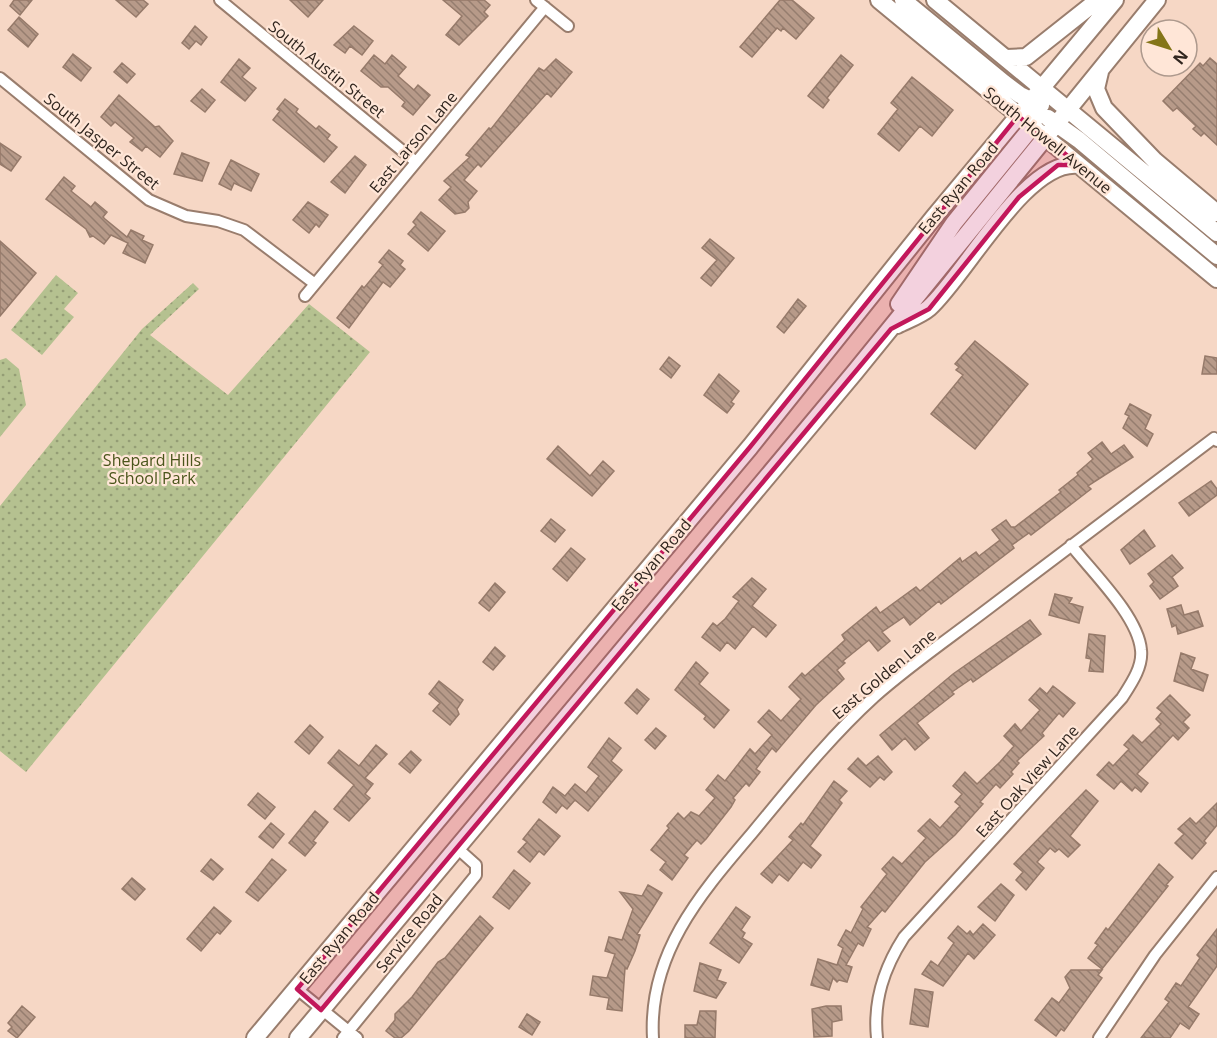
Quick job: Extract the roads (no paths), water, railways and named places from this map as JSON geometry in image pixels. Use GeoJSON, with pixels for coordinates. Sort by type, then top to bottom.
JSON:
{"type":"FeatureCollection","features":[{"type":"Feature","properties":{"kind":"main road","name":"South Howell Avenue"},"geometry":{"type":"LineString","coordinates":[[879,0],[1032,113],[1046,138],[1217,279]]}},
{"type":"Feature","properties":{"kind":"main road"},"geometry":{"type":"LineString","coordinates":[[903,0],[1004,83],[1032,113],[1057,124],[1217,256]]}},
{"type":"Feature","properties":{"kind":"main road"},"geometry":{"type":"LineString","coordinates":[[935,0],[1217,233]]}},
{"type":"Feature","properties":{"kind":"main road"},"geometry":{"type":"LineString","coordinates":[[1007,58],[1026,57],[1098,0]]}},
{"type":"Feature","properties":{"kind":"main road","name":"East Ryan Road"},"geometry":{"type":"LineString","coordinates":[[257,1038],[1032,113],[1042,87],[1115,0]]}},
{"type":"Feature","properties":{"kind":"main road","name":"East Ryan Road"},"geometry":{"type":"LineString","coordinates":[[298,1038],[891,329],[1156,0]]}},
{"type":"Feature","properties":{"kind":"main road"},"geometry":{"type":"LineString","coordinates":[[1100,71],[1096,89],[1104,108],[1155,161],[1217,213]]}},
{"type":"Feature","properties":{"kind":"main road"},"geometry":{"type":"LineString","coordinates":[[1032,113],[1069,110]]}},
{"type":"Feature","properties":{"kind":"main road"},"geometry":{"type":"LineString","coordinates":[[878,344],[900,302],[1032,113]]}},
{"type":"Feature","properties":{"kind":"main road"},"geometry":{"type":"LineString","coordinates":[[891,329],[929,309],[1019,197],[1047,172],[1058,165],[1079,165]]}},
{"type":"Feature","properties":{"kind":"street","name":"South Austin Street"},"geometry":{"type":"LineString","coordinates":[[220,0],[416,162]]}},
{"type":"Feature","properties":{"kind":"street","name":"East Larson Lane"},"geometry":{"type":"LineString","coordinates":[[305,296],[416,162],[541,4]]}},
{"type":"Feature","properties":{"kind":"street"},"geometry":{"type":"LineString","coordinates":[[541,4],[568,26]]}},
{"type":"Feature","properties":{"kind":"street","name":"South Jasper Street"},"geometry":{"type":"LineString","coordinates":[[0,78],[149,200],[186,216],[218,220],[244,230],[315,284]]}},
{"type":"Feature","properties":{"kind":"street","name":"East Golden Lane"},"geometry":{"type":"LineString","coordinates":[[653,1038],[652,1023],[657,985],[669,949],[685,917],[707,886],[829,741],[875,697],[1071,545],[1215,440]]}},
{"type":"Feature","properties":{"kind":"street","name":"East Oak View Lane"},"geometry":{"type":"LineString","coordinates":[[877,1038],[875,1020],[878,994],[892,955],[904,937],[1122,698],[1136,675],[1141,651],[1134,626],[1071,545]]}},
{"type":"Feature","properties":{"kind":"street","name":"Service Road"},"geometry":{"type":"LineString","coordinates":[[349,1036],[476,875],[476,865],[457,848]]}},
{"type":"Feature","properties":{"kind":"street"},"geometry":{"type":"LineString","coordinates":[[1099,1038],[1155,955],[1217,877]]}},
{"type":"Feature","properties":{"kind":"street"},"geometry":{"type":"LineString","coordinates":[[297,989],[349,1036]]}},
{"type":"Feature","properties":{"kind":"park label","name":"Shepard Hills School Park"},"geometry":{"type":"Point","coordinates":[152,469]}}]}
